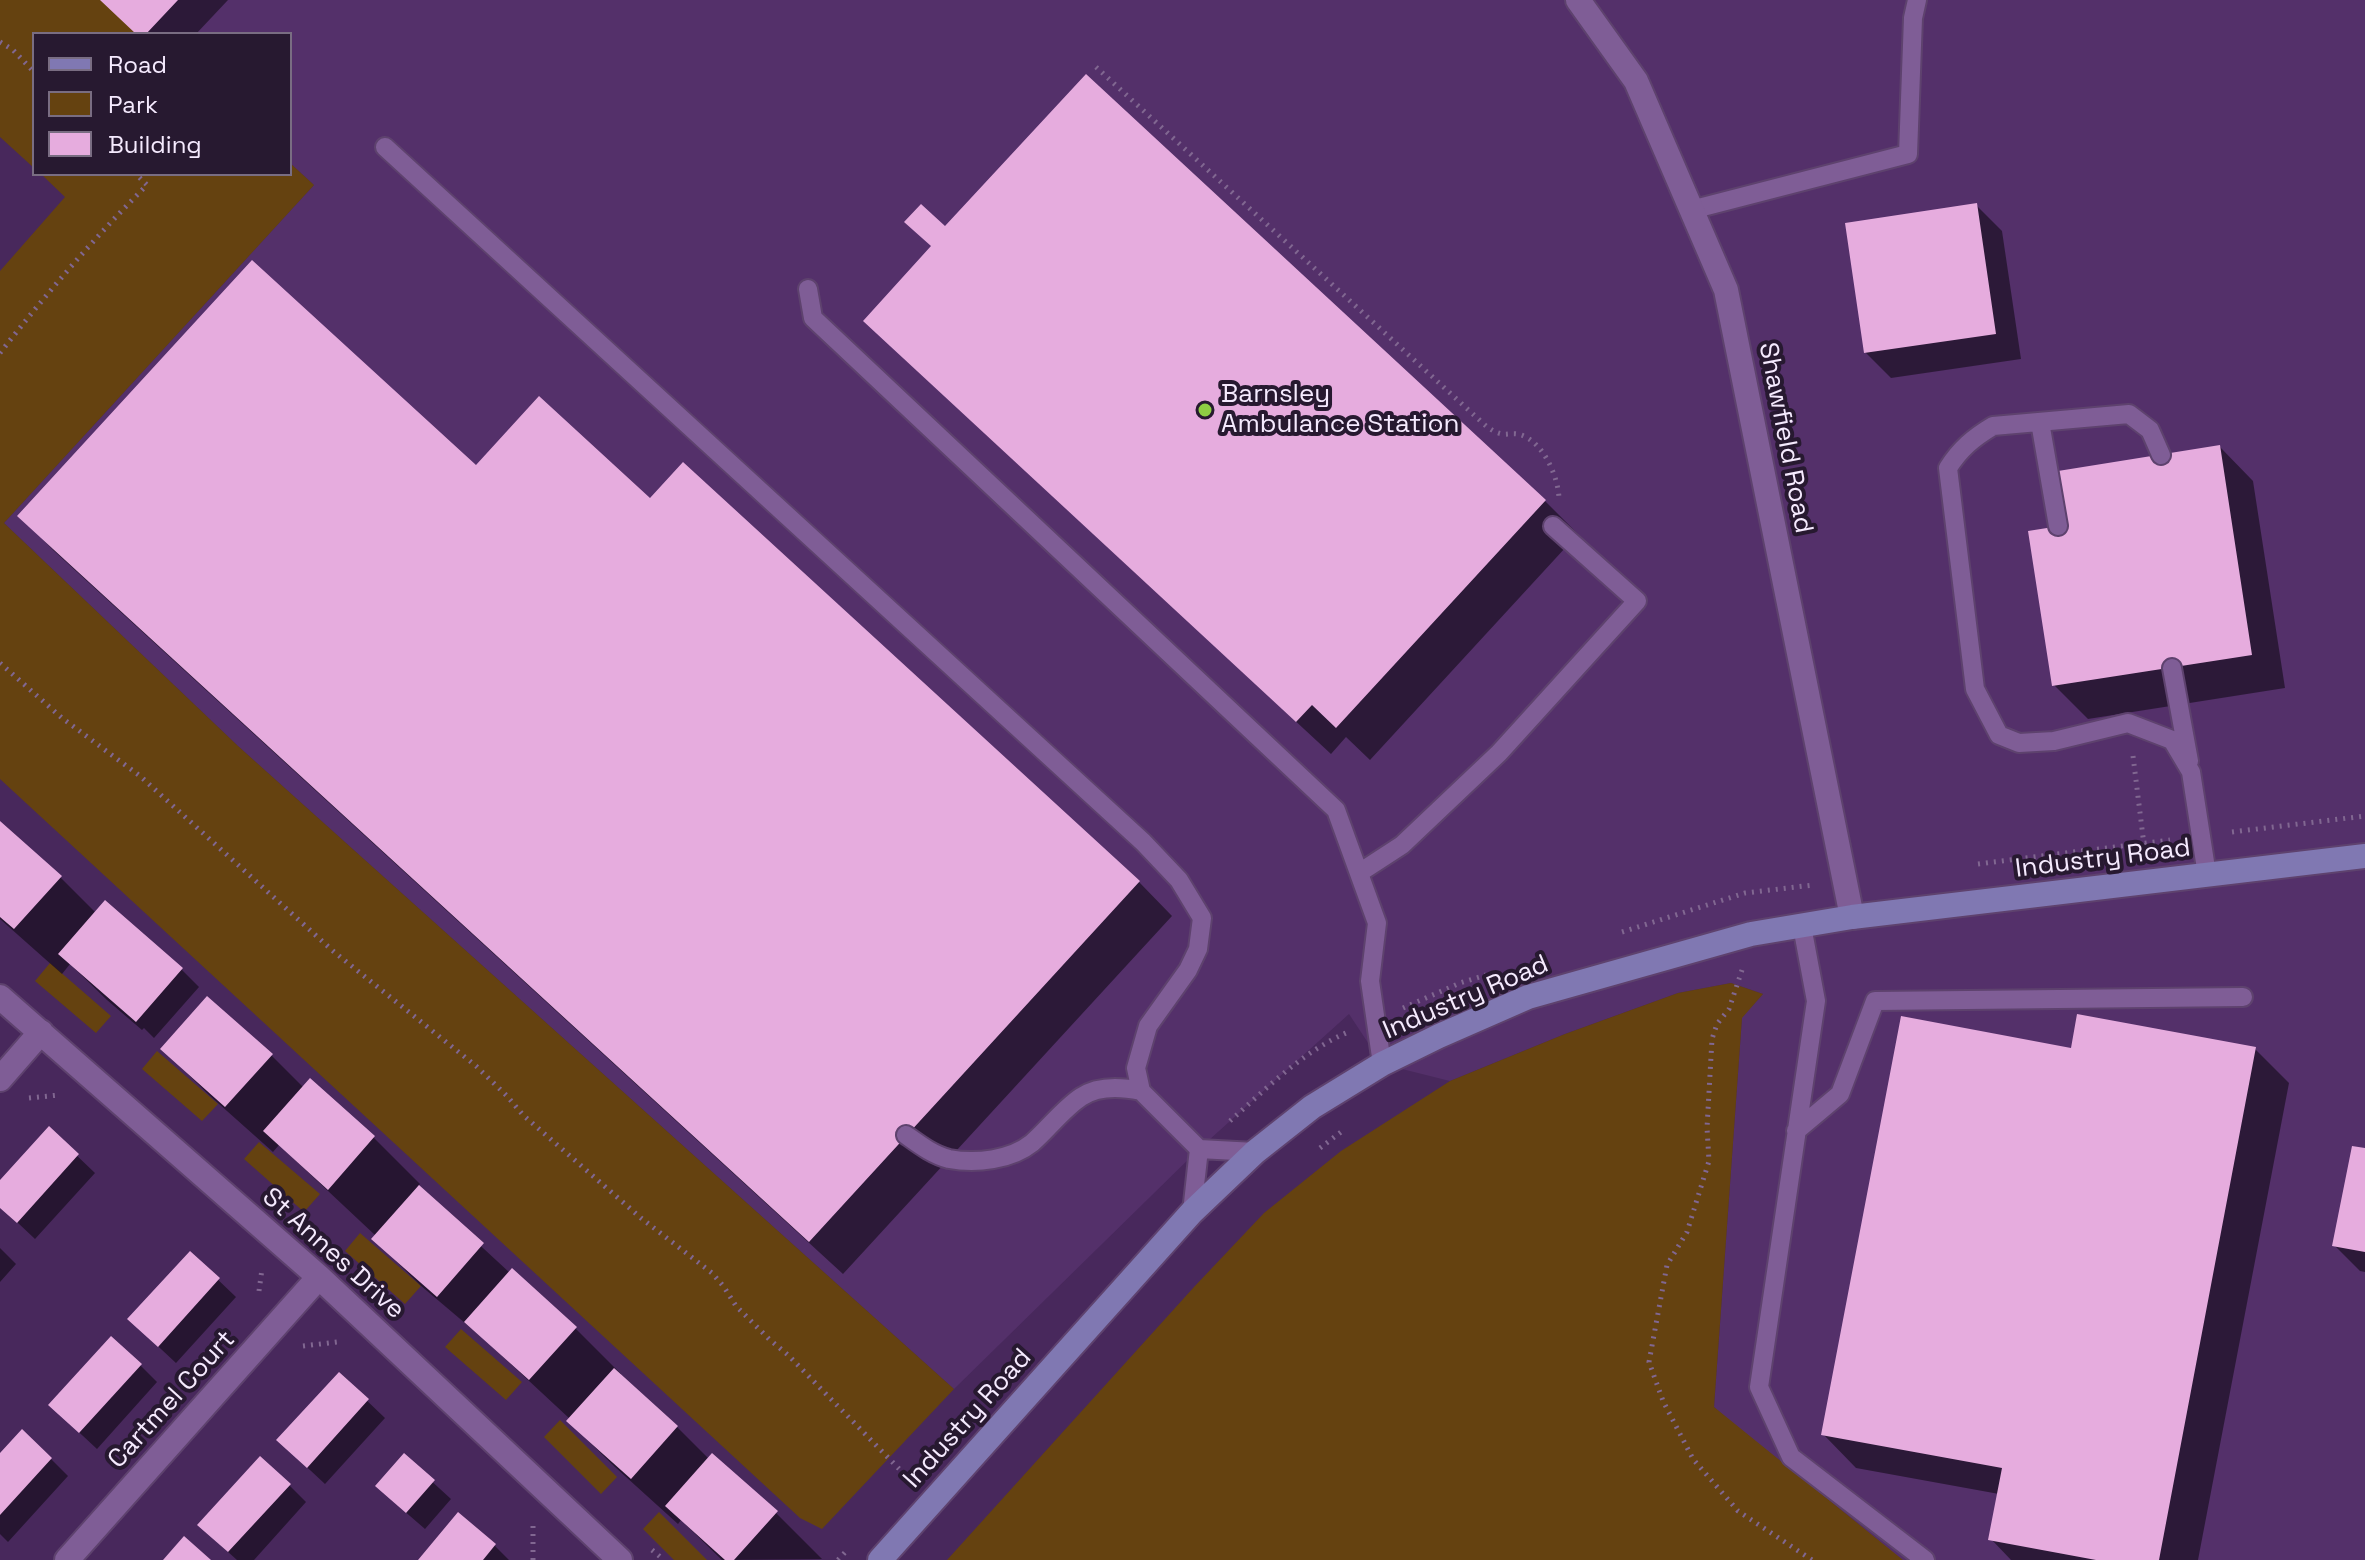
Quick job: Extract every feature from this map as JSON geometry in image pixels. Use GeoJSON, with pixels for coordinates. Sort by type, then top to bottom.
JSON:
{"type":"FeatureCollection","features":[{"type":"Feature","properties":{"kind":"street","name":"Shawfield Road"},"geometry":{"type":"LineString","coordinates":[[1578,0],[1636,81],[1726,290],[1852,917]]}},
{"type":"Feature","properties":{"kind":"street","name":"Industry Road"},"geometry":{"type":"LineString","coordinates":[[880,1560],[1192,1212],[1255,1152],[1312,1107],[1382,1064],[1528,997],[1751,934],[1852,917],[2365,856]]}},
{"type":"Feature","properties":{"kind":"street","name":"St Annes Drive"},"geometry":{"type":"LineString","coordinates":[[0,997],[319,1277],[612,1557]]}},
{"type":"Feature","properties":{"kind":"street"},"geometry":{"type":"LineString","coordinates":[[0,1079],[41,1032]]}},
{"type":"Feature","properties":{"kind":"street","name":"Cartmel Court"},"geometry":{"type":"LineString","coordinates":[[67,1560],[319,1277]]}},
{"type":"Feature","properties":{"kind":"lane"},"geometry":{"type":"LineString","coordinates":[[1691,210],[1908,154],[1913,18],[1917,0]]}},
{"type":"Feature","properties":{"kind":"lane"},"geometry":{"type":"LineString","coordinates":[[385,147],[1143,842],[1179,880],[1202,918],[1198,949],[1188,970],[1148,1026],[1136,1068],[1141,1091],[1199,1149],[1255,1152]]}},
{"type":"Feature","properties":{"kind":"lane"},"geometry":{"type":"LineString","coordinates":[[808,289],[813,318],[1336,810],[1377,923],[1370,981],[1382,1064]]}},
{"type":"Feature","properties":{"kind":"lane"},"geometry":{"type":"LineString","coordinates":[[2161,455],[2150,430],[2129,414],[1993,426],[1960,449],[1948,468],[1975,689],[1999,735],[2019,743],[2054,741],[2128,723],[2172,740],[2191,772]]}},
{"type":"Feature","properties":{"kind":"lane"},"geometry":{"type":"LineString","coordinates":[[2040,422],[2058,526]]}},
{"type":"Feature","properties":{"kind":"lane"},"geometry":{"type":"LineString","coordinates":[[1359,873],[1402,845],[1499,753],[1637,601],[1553,526]]}},
{"type":"Feature","properties":{"kind":"lane"},"geometry":{"type":"LineString","coordinates":[[2172,668],[2207,875]]}},
{"type":"Feature","properties":{"kind":"lane"},"geometry":{"type":"LineString","coordinates":[[1802,926],[1816,1001],[1759,1387],[1791,1457],[1925,1560]]}},
{"type":"Feature","properties":{"kind":"lane"},"geometry":{"type":"LineString","coordinates":[[1796,1131],[1840,1094],[1875,1001],[2243,997]]}},
{"type":"Feature","properties":{"kind":"lane"},"geometry":{"type":"LineString","coordinates":[[906,1135],[928,1150],[949,1158],[999,1159],[1028,1145],[1083,1095],[1118,1086],[1141,1091]]}},
{"type":"Feature","properties":{"kind":"lane"},"geometry":{"type":"LineString","coordinates":[[1192,1212],[1199,1149]]}},
{"type":"Feature","properties":{"kind":"path"},"geometry":{"type":"LineString","coordinates":[[0,42],[13,50],[32,70]]}},
{"type":"Feature","properties":{"kind":"path"},"geometry":{"type":"LineString","coordinates":[[1096,67],[1475,416],[1493,431],[1505,435],[1517,433],[1530,439],[1553,469],[1559,489],[1559,504],[1553,526]]}},
{"type":"Feature","properties":{"kind":"path"},"geometry":{"type":"LineString","coordinates":[[0,353],[100,233],[147,185],[138,176]]}},
{"type":"Feature","properties":{"kind":"path"},"geometry":{"type":"LineString","coordinates":[[0,663],[62,718],[140,776],[333,951],[476,1066],[523,1115],[641,1218],[712,1273],[736,1306],[909,1480]]}},
{"type":"Feature","properties":{"kind":"path"},"geometry":{"type":"LineString","coordinates":[[2128,723],[2149,882]]}},
{"type":"Feature","properties":{"kind":"path"},"geometry":{"type":"LineString","coordinates":[[1969,865],[2365,816]]}},
{"type":"Feature","properties":{"kind":"path"},"geometry":{"type":"LineString","coordinates":[[1610,935],[1745,893],[1845,881]]}},
{"type":"Feature","properties":{"kind":"path"},"geometry":{"type":"LineString","coordinates":[[1199,1149],[1277,1078],[1331,1039],[1490,973]]}},
{"type":"Feature","properties":{"kind":"path"},"geometry":{"type":"LineString","coordinates":[[1727,978],[1740,977],[1729,1009],[1717,1024],[1712,1039],[1707,1128],[1709,1161],[1687,1232],[1667,1265],[1649,1362],[1663,1401],[1693,1459],[1738,1511],[1812,1560]]}},
{"type":"Feature","properties":{"kind":"path"},"geometry":{"type":"LineString","coordinates":[[24,1099],[64,1095]]}},
{"type":"Feature","properties":{"kind":"path"},"geometry":{"type":"LineString","coordinates":[[1310,1156],[1347,1128]]}},
{"type":"Feature","properties":{"kind":"path"},"geometry":{"type":"LineString","coordinates":[[258,1305],[263,1258]]}},
{"type":"Feature","properties":{"kind":"path"},"geometry":{"type":"LineString","coordinates":[[299,1347],[341,1342]]}},
{"type":"Feature","properties":{"kind":"path"},"geometry":{"type":"LineString","coordinates":[[533,1560],[534,1513]]}},
{"type":"Feature","properties":{"kind":"shaded area"},"geometry":{"type":"Polygon","coordinates":[[[110,0],[2365,0],[2365,1560],[1890,1560],[1714,1407],[1742,1017],[1763,994],[1731,983],[1678,993],[1565,1034],[1450,1081],[1382,1064],[1349,1014],[1199,1149],[954,1389],[238,746],[4,523],[314,185],[292,165],[292,32],[145,32],[110,0]]]}},
{"type":"Feature","properties":{"kind":"green space"},"geometry":{"type":"Polygon","coordinates":[[[0,0],[110,0],[145,32],[32,32],[32,166],[0,137],[0,0]]]}},
{"type":"Feature","properties":{"kind":"green space"},"geometry":{"type":"Polygon","coordinates":[[[292,165],[314,185],[4,523],[238,746],[954,1389],[822,1529],[800,1518],[0,779],[0,271],[65,197],[43,176],[292,176],[292,165]]]}},
{"type":"Feature","properties":{"kind":"green space"},"geometry":{"type":"Polygon","coordinates":[[[50,963],[111,1016],[96,1033],[35,981],[50,963]]]}},
{"type":"Feature","properties":{"kind":"green space"},"geometry":{"type":"Polygon","coordinates":[[[1731,983],[1763,994],[1742,1018],[1714,1407],[1903,1560],[947,1560],[1264,1213],[1341,1151],[1450,1081],[1565,1034],[1678,993],[1731,983]]]}},
{"type":"Feature","properties":{"kind":"green space"},"geometry":{"type":"Polygon","coordinates":[[[157,1051],[218,1104],[202,1121],[142,1069],[157,1051]]]}},
{"type":"Feature","properties":{"kind":"green space"},"geometry":{"type":"Polygon","coordinates":[[[259,1142],[320,1194],[304,1212],[244,1159],[259,1142]]]}},
{"type":"Feature","properties":{"kind":"green space"},"geometry":{"type":"Polygon","coordinates":[[[360,1233],[421,1286],[405,1304],[345,1251],[360,1233]]]}},
{"type":"Feature","properties":{"kind":"green space"},"geometry":{"type":"Polygon","coordinates":[[[461,1329],[522,1382],[506,1400],[445,1347],[461,1329]]]}},
{"type":"Feature","properties":{"kind":"green space"},"geometry":{"type":"Polygon","coordinates":[[[560,1420],[617,1477],[601,1494],[544,1437],[560,1420]]]}},
{"type":"Feature","properties":{"kind":"green space"},"geometry":{"type":"Polygon","coordinates":[[[659,1512],[707,1560],[674,1560],[643,1529],[659,1512]]]}},
{"type":"Feature","properties":{"kind":"building"},"geometry":{"type":"Polygon","coordinates":[[[100,0],[178,0],[148,32],[134,32],[100,0]]]}},
{"type":"Feature","properties":{"kind":"building","name":"Barnsley Ambulance Station"},"geometry":{"type":"Polygon","coordinates":[[[1086,74],[1546,500],[1336,728],[1312,705],[1296,722],[863,321],[931,246],[904,222],[921,204],[945,226],[1086,74]]]}},
{"type":"Feature","properties":{"kind":"building"},"geometry":{"type":"Polygon","coordinates":[[[1977,203],[1996,334],[1864,353],[1845,223],[1977,203]]]}},
{"type":"Feature","properties":{"kind":"building"},"geometry":{"type":"Polygon","coordinates":[[[252,260],[476,465],[539,396],[650,498],[683,462],[1140,881],[809,1242],[17,516],[252,260]]]}},
{"type":"Feature","properties":{"kind":"building"},"geometry":{"type":"Polygon","coordinates":[[[2220,445],[2252,655],[2052,686],[2028,531],[2066,525],[2058,471],[2220,445]]]}},
{"type":"Feature","properties":{"kind":"building"},"geometry":{"type":"Polygon","coordinates":[[[0,821],[62,876],[14,929],[0,917],[0,821]]]}},
{"type":"Feature","properties":{"kind":"building"},"geometry":{"type":"Polygon","coordinates":[[[105,900],[183,968],[136,1022],[58,954],[105,900]]]}},
{"type":"Feature","properties":{"kind":"building"},"geometry":{"type":"Polygon","coordinates":[[[207,996],[273,1054],[225,1107],[160,1049],[207,996]]]}},
{"type":"Feature","properties":{"kind":"building"},"geometry":{"type":"Polygon","coordinates":[[[2077,1014],[2256,1047],[2159,1560],[2096,1560],[1988,1540],[2002,1468],[1821,1435],[1901,1016],[2071,1048],[2077,1014]]]}},
{"type":"Feature","properties":{"kind":"building"},"geometry":{"type":"Polygon","coordinates":[[[310,1078],[375,1136],[328,1190],[263,1131],[310,1078]]]}},
{"type":"Feature","properties":{"kind":"building"},"geometry":{"type":"Polygon","coordinates":[[[49,1126],[79,1154],[17,1223],[0,1208],[0,1180],[49,1126]]]}},
{"type":"Feature","properties":{"kind":"building"},"geometry":{"type":"Polygon","coordinates":[[[2352,1146],[2365,1148],[2365,1252],[2332,1246],[2352,1146]]]}},
{"type":"Feature","properties":{"kind":"building"},"geometry":{"type":"Polygon","coordinates":[[[419,1185],[484,1243],[437,1297],[371,1239],[419,1185]]]}},
{"type":"Feature","properties":{"kind":"building"},"geometry":{"type":"Polygon","coordinates":[[[190,1251],[220,1278],[158,1347],[127,1319],[190,1251]]]}},
{"type":"Feature","properties":{"kind":"building"},"geometry":{"type":"Polygon","coordinates":[[[512,1268],[577,1327],[529,1380],[464,1322],[512,1268]]]}},
{"type":"Feature","properties":{"kind":"building"},"geometry":{"type":"Polygon","coordinates":[[[111,1336],[142,1364],[79,1433],[48,1405],[111,1336]]]}},
{"type":"Feature","properties":{"kind":"building"},"geometry":{"type":"Polygon","coordinates":[[[614,1368],[678,1426],[631,1479],[566,1421],[614,1368]]]}},
{"type":"Feature","properties":{"kind":"building"},"geometry":{"type":"Polygon","coordinates":[[[339,1372],[369,1399],[307,1468],[276,1440],[339,1372]]]}},
{"type":"Feature","properties":{"kind":"building"},"geometry":{"type":"Polygon","coordinates":[[[22,1429],[52,1458],[0,1515],[0,1453],[22,1429]]]}},
{"type":"Feature","properties":{"kind":"building"},"geometry":{"type":"Polygon","coordinates":[[[404,1453],[435,1480],[406,1513],[375,1486],[404,1453]]]}},
{"type":"Feature","properties":{"kind":"building"},"geometry":{"type":"Polygon","coordinates":[[[712,1453],[778,1511],[734,1560],[725,1560],[665,1506],[712,1453]]]}},
{"type":"Feature","properties":{"kind":"building"},"geometry":{"type":"Polygon","coordinates":[[[260,1456],[291,1484],[228,1552],[197,1525],[260,1456]]]}},
{"type":"Feature","properties":{"kind":"building"},"geometry":{"type":"Polygon","coordinates":[[[458,1512],[496,1544],[483,1560],[418,1560],[458,1512]]]}},
{"type":"Feature","properties":{"kind":"building"},"geometry":{"type":"Polygon","coordinates":[[[184,1536],[211,1560],[163,1560],[184,1536]]]}},
{"type":"Feature","properties":{"kind":"place","name":"Barnsley Ambulance Station"},"geometry":{"type":"Point","coordinates":[1205,410]}}]}
